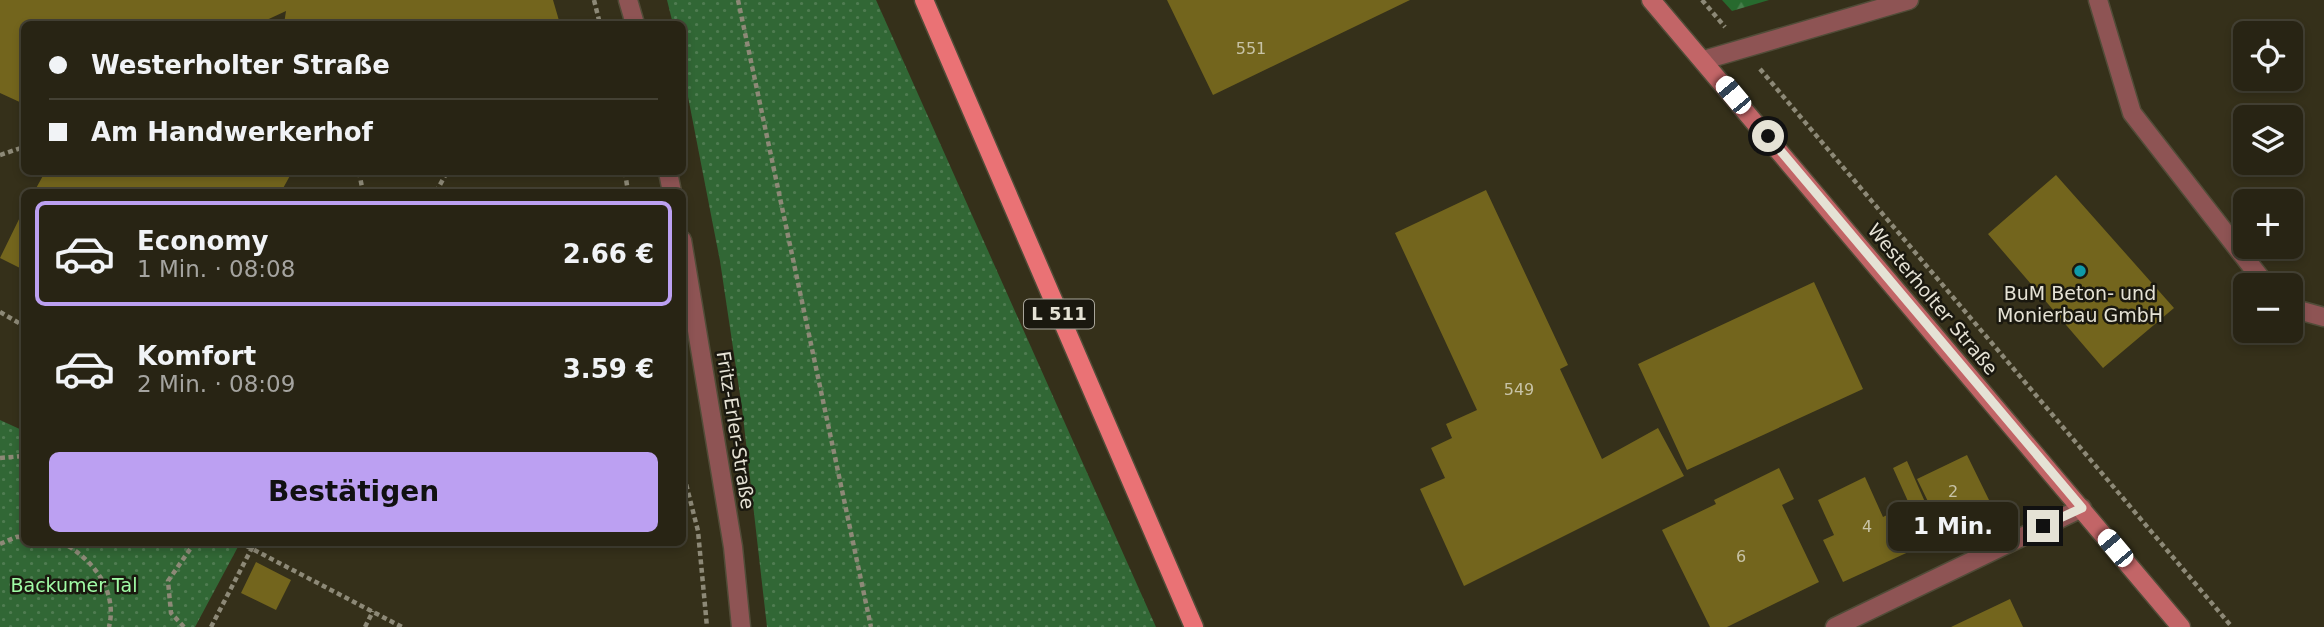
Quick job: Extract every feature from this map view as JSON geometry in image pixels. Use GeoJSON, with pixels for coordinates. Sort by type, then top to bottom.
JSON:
{"type":"FeatureCollection","features":[{"type":"Feature","properties":{"kind":"main road","name":"L 511"},"geometry":{"type":"LineString","coordinates":[[924,0],[1194,627]]}},
{"type":"Feature","properties":{"kind":"street"},"geometry":{"type":"LineString","coordinates":[[628,0],[634,21]]}},
{"type":"Feature","properties":{"kind":"street","name":"Westerholter Straße"},"geometry":{"type":"LineString","coordinates":[[1651,0],[2181,627]]}},
{"type":"Feature","properties":{"kind":"street"},"geometry":{"type":"LineString","coordinates":[[1704,60],[1909,0]]}},
{"type":"Feature","properties":{"kind":"street"},"geometry":{"type":"LineString","coordinates":[[2098,0],[2132,113],[2257,273]]}},
{"type":"Feature","properties":{"kind":"street","name":"Fritz-Erler-Straße"},"geometry":{"type":"LineString","coordinates":[[686,264],[731,534],[741,627]]}},
{"type":"Feature","properties":{"kind":"street"},"geometry":{"type":"LineString","coordinates":[[2303,311],[2324,317]]}},
{"type":"Feature","properties":{"kind":"street"},"geometry":{"type":"LineString","coordinates":[[1835,627],[2082,508]]}},
{"type":"Feature","properties":{"kind":"path"},"geometry":{"type":"LineString","coordinates":[[595,0],[599,21]]}},
{"type":"Feature","properties":{"kind":"path"},"geometry":{"type":"LineString","coordinates":[[738,0],[871,627]]}},
{"type":"Feature","properties":{"kind":"path"},"geometry":{"type":"LineString","coordinates":[[1702,0],[1719,20]]}},
{"type":"Feature","properties":{"kind":"path"},"geometry":{"type":"LineString","coordinates":[[1792,107],[2232,627]]}},
{"type":"Feature","properties":{"kind":"path"},"geometry":{"type":"LineString","coordinates":[[0,155],[21,148]]}},
{"type":"Feature","properties":{"kind":"path"},"geometry":{"type":"LineString","coordinates":[[0,312],[21,324]]}},
{"type":"Feature","properties":{"kind":"path"},"geometry":{"type":"LineString","coordinates":[[0,458],[21,456]]}},
{"type":"Feature","properties":{"kind":"path"},"geometry":{"type":"LineString","coordinates":[[686,484],[698,531],[707,627]]}},
{"type":"Feature","properties":{"kind":"path"},"geometry":{"type":"LineString","coordinates":[[0,544],[21,537]]}},
{"type":"Feature","properties":{"kind":"path"},"geometry":{"type":"LineString","coordinates":[[68,546],[83,554],[104,582],[111,616],[109,627]]}},
{"type":"Feature","properties":{"kind":"path"},"geometry":{"type":"LineString","coordinates":[[184,627],[171,613],[168,580],[192,546]]}},
{"type":"Feature","properties":{"kind":"path"},"geometry":{"type":"LineString","coordinates":[[247,546],[402,627]]}},
{"type":"Feature","properties":{"kind":"path"},"geometry":{"type":"LineString","coordinates":[[211,627],[254,546]]}},
{"type":"Feature","properties":{"kind":"path"},"geometry":{"type":"LineString","coordinates":[[365,627],[373,611]]}},
{"type":"Feature","properties":{"kind":"green space"},"geometry":{"type":"Polygon","coordinates":[[[667,0],[876,0],[1156,627],[767,627],[742,408],[720,261],[686,86],[686,21],[672,21],[667,0]]]}},
{"type":"Feature","properties":{"kind":"green space"},"geometry":{"type":"Polygon","coordinates":[[[1722,0],[1769,0],[1732,11],[1722,0]]]}},
{"type":"Feature","properties":{"kind":"green space","name":"Backumer Tal"},"geometry":{"type":"Polygon","coordinates":[[[0,420],[21,430],[21,546],[238,546],[195,627],[0,627],[0,420]]]}},
{"type":"Feature","properties":{"kind":"building"},"geometry":{"type":"Polygon","coordinates":[[[0,0],[553,0],[559,21],[284,21],[286,11],[264,21],[21,21],[21,103],[0,93],[0,0]]]}},
{"type":"Feature","properties":{"kind":"building"},"geometry":{"type":"Polygon","coordinates":[[[1167,0],[1410,0],[1213,95],[1167,0]]]}},
{"type":"Feature","properties":{"kind":"building"},"geometry":{"type":"Polygon","coordinates":[[[43,175],[290,175],[283,189],[36,189],[43,175]]]}},
{"type":"Feature","properties":{"kind":"building","name":"BuM Beton- und Monierbau GmbH"},"geometry":{"type":"Polygon","coordinates":[[[2056,175],[2174,308],[2103,368],[1988,234],[2056,175]]]}},
{"type":"Feature","properties":{"kind":"building"},"geometry":{"type":"Polygon","coordinates":[[[1486,190],[1568,365],[1560,369],[1602,459],[1658,428],[1684,476],[1464,586],[1420,489],[1445,478],[1431,448],[1452,438],[1446,424],[1477,410],[1395,233],[1486,190]]]}},
{"type":"Feature","properties":{"kind":"building"},"geometry":{"type":"Polygon","coordinates":[[[21,215],[21,268],[0,258],[21,215]]]}},
{"type":"Feature","properties":{"kind":"building"},"geometry":{"type":"Polygon","coordinates":[[[1814,282],[1863,389],[1687,470],[1638,364],[1814,282]]]}},
{"type":"Feature","properties":{"kind":"building"},"geometry":{"type":"Polygon","coordinates":[[[1967,455],[1990,502],[1940,526],[1917,479],[1967,455]]]}},
{"type":"Feature","properties":{"kind":"building"},"geometry":{"type":"Polygon","coordinates":[[[1907,461],[1925,502],[1911,508],[1893,468],[1907,461]]]}},
{"type":"Feature","properties":{"kind":"building"},"geometry":{"type":"Polygon","coordinates":[[[1779,468],[1794,499],[1782,505],[1819,582],[1727,627],[1710,627],[1662,530],[1716,504],[1714,500],[1779,468]]]}},
{"type":"Feature","properties":{"kind":"building"},"geometry":{"type":"Polygon","coordinates":[[[1865,477],[1883,517],[1897,510],[1915,549],[1843,582],[1823,540],[1834,535],[1818,500],[1865,477]]]}},
{"type":"Feature","properties":{"kind":"building"},"geometry":{"type":"Polygon","coordinates":[[[256,562],[291,580],[276,610],[241,593],[256,562]]]}},
{"type":"Feature","properties":{"kind":"building"},"geometry":{"type":"Polygon","coordinates":[[[2010,599],[2023,627],[1951,627],[2010,599]]]}},
{"type":"Feature","properties":{"kind":"place","name":"BuM Beton- und Monierbau GmbH"},"geometry":{"type":"Point","coordinates":[2080,271]}},
{"type":"Feature","properties":{"kind":"route"},"geometry":{"type":"LineString","coordinates":[[1768,136],[2082,508],[2043,526]]}}]}
